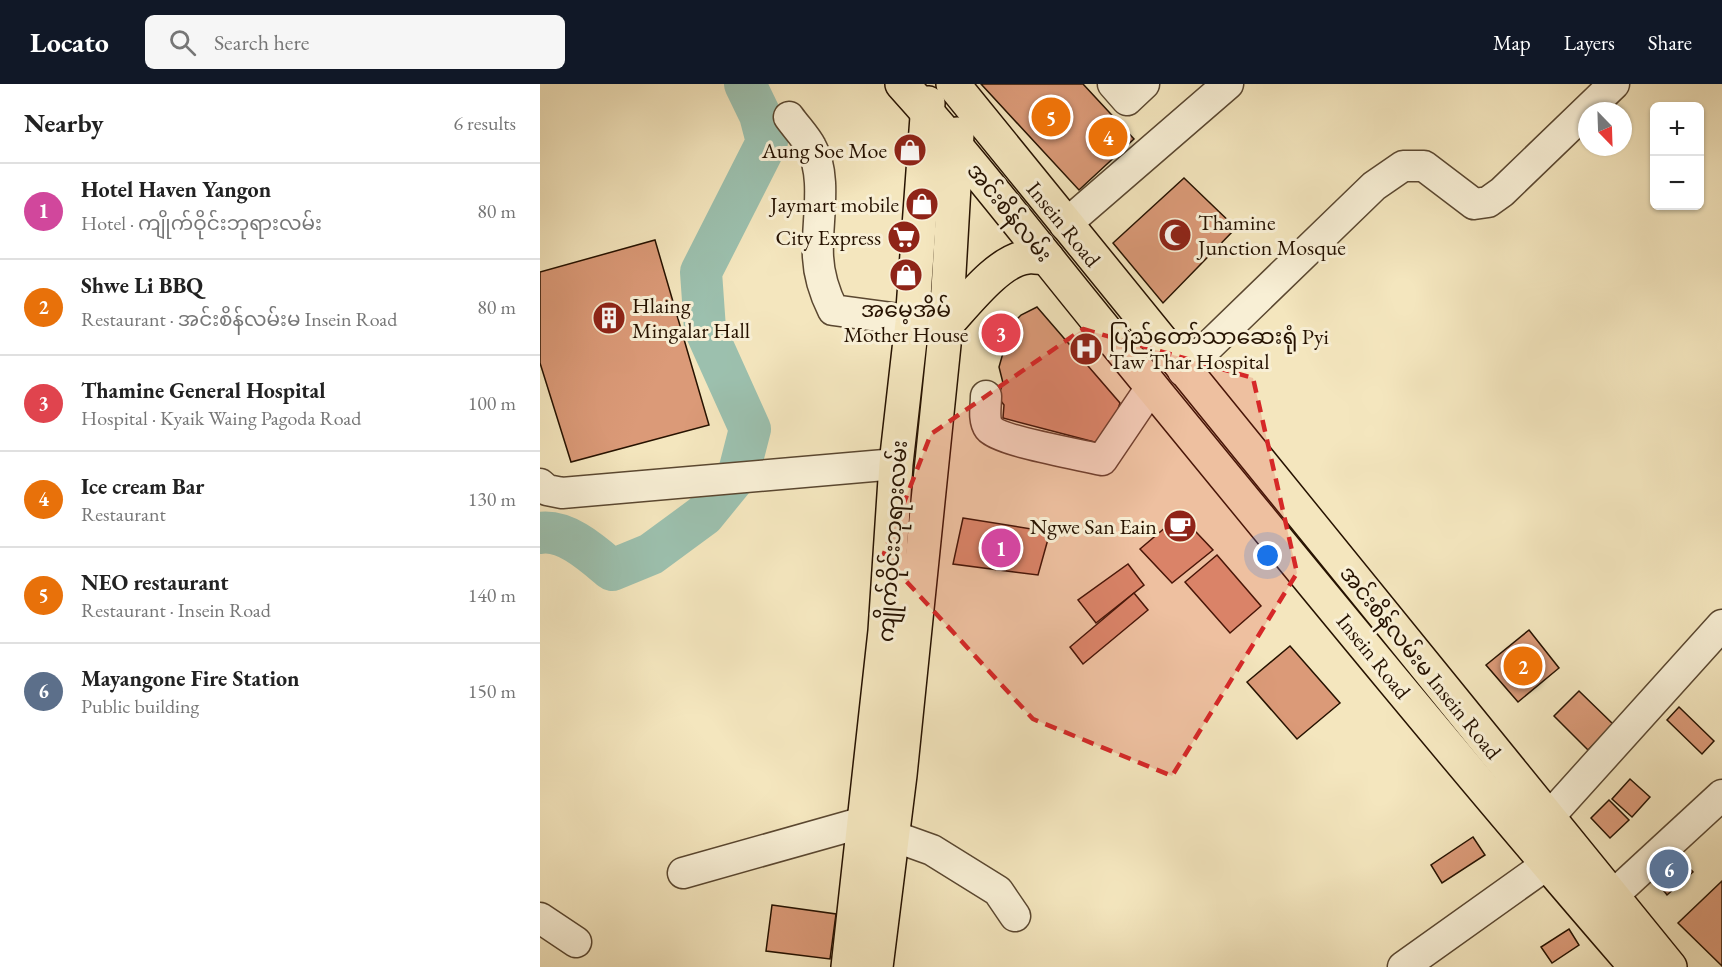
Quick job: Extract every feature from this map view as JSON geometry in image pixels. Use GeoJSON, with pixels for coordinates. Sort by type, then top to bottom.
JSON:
{"type":"FeatureCollection","features":[{"type":"Feature","properties":{"kind":"main road"},"geometry":{"type":"LineString","coordinates":[[902,84],[944,91]]}},
{"type":"Feature","properties":{"kind":"main road","name":"ကျိုက်ဝိုင်းဘုရားလမ်း"},"geometry":{"type":"LineString","coordinates":[[876,967],[893,836],[946,325],[957,146],[944,91]]}},
{"type":"Feature","properties":{"kind":"main road","name":"ကျိုက်ဝိုင်းဘုရားလမ်း"},"geometry":{"type":"LineString","coordinates":[[848,967],[885,631],[896,464],[912,322],[944,91]]}},
{"type":"Feature","properties":{"kind":"main road","name":"Insein Road"},"geometry":{"type":"LineString","coordinates":[[944,91],[1065,225],[1178,364]]}},
{"type":"Feature","properties":{"kind":"main road","name":"အင်းစိန်လမ်း"},"geometry":{"type":"LineString","coordinates":[[957,146],[1115,343]]}},
{"type":"Feature","properties":{"kind":"main road"},"geometry":{"type":"LineString","coordinates":[[946,325],[994,275],[1012,262],[1027,257],[1047,258]]}},
{"type":"Feature","properties":{"kind":"main road","name":"Insein Road"},"geometry":{"type":"LineString","coordinates":[[1115,343],[1546,865],[1601,905],[1636,967]]}},
{"type":"Feature","properties":{"kind":"main road","name":"အင်းစိန်လမ်းမ Insein Road"},"geometry":{"type":"LineString","coordinates":[[1178,364],[1548,818],[1601,905],[1670,967]]}},
{"type":"Feature","properties":{"kind":"street"},"geometry":{"type":"LineString","coordinates":[[1113,84],[1127,100],[1144,84]]}},
{"type":"Feature","properties":{"kind":"street"},"geometry":{"type":"LineString","coordinates":[[1065,225],[1228,84]]}},
{"type":"Feature","properties":{"kind":"street"},"geometry":{"type":"LineString","coordinates":[[1178,364],[1374,186],[1403,166],[1424,166],[1474,204],[1488,202],[1502,192],[1614,84]]}},
{"type":"Feature","properties":{"kind":"street"},"geometry":{"type":"LineString","coordinates":[[789,117],[812,148],[817,168],[820,213],[818,256],[821,285],[833,310],[946,325]]}},
{"type":"Feature","properties":{"kind":"street"},"geometry":{"type":"LineString","coordinates":[[986,396],[985,422],[990,431],[1007,439],[1102,460],[1152,386]]}},
{"type":"Feature","properties":{"kind":"street"},"geometry":{"type":"LineString","coordinates":[[540,484],[547,490],[562,493],[896,464]]}},
{"type":"Feature","properties":{"kind":"street"},"geometry":{"type":"LineString","coordinates":[[1548,818],[1722,625]]}},
{"type":"Feature","properties":{"kind":"street"},"geometry":{"type":"LineString","coordinates":[[1601,905],[1722,795]]}},
{"type":"Feature","properties":{"kind":"street"},"geometry":{"type":"LineString","coordinates":[[683,873],[864,822]]}},
{"type":"Feature","properties":{"kind":"street"},"geometry":{"type":"LineString","coordinates":[[893,836],[932,850],[998,891],[1015,916]]}},
{"type":"Feature","properties":{"kind":"street"},"geometry":{"type":"LineString","coordinates":[[1403,967],[1546,865]]}},
{"type":"Feature","properties":{"kind":"street"},"geometry":{"type":"LineString","coordinates":[[540,918],[576,942]]}},
{"type":"Feature","properties":{"kind":"highlighted area"},"geometry":{"type":"Polygon","coordinates":[[[1083,329],[1253,378],[1297,573],[1172,776],[1033,719],[883,556],[931,434],[1083,329]]]}},
{"type":"Feature","properties":{"kind":"building"},"geometry":{"type":"Polygon","coordinates":[[[981,84],[1083,84],[1134,139],[1079,190],[981,84]]]}},
{"type":"Feature","properties":{"kind":"building","name":"Thamine Junction Mosque"},"geometry":{"type":"Polygon","coordinates":[[[1184,178],[1236,228],[1163,303],[1113,243],[1184,178]]]}},
{"type":"Feature","properties":{"kind":"building","name":"Hlaing Mingalar Hall"},"geometry":{"type":"Polygon","coordinates":[[[655,240],[709,425],[571,462],[540,363],[540,272],[655,240]]]}},
{"type":"Feature","properties":{"kind":"building"},"geometry":{"type":"Polygon","coordinates":[[[1037,307],[1120,403],[1106,445],[1003,418],[1004,405],[998,397],[1003,383],[999,367],[1011,325],[1021,315],[1037,307]]]}},
{"type":"Feature","properties":{"kind":"building"},"geometry":{"type":"Polygon","coordinates":[[[1180,515],[1213,550],[1172,583],[1140,549],[1180,515]]]}},
{"type":"Feature","properties":{"kind":"building"},"geometry":{"type":"Polygon","coordinates":[[[963,518],[1050,532],[1038,575],[953,564],[963,518]]]}},
{"type":"Feature","properties":{"kind":"building"},"geometry":{"type":"Polygon","coordinates":[[[1217,555],[1261,606],[1230,633],[1185,582],[1217,555]]]}},
{"type":"Feature","properties":{"kind":"building"},"geometry":{"type":"Polygon","coordinates":[[[1128,564],[1144,585],[1096,623],[1078,600],[1128,564]]]}},
{"type":"Feature","properties":{"kind":"building"},"geometry":{"type":"Polygon","coordinates":[[[1134,593],[1148,610],[1083,664],[1070,647],[1134,593]]]}},
{"type":"Feature","properties":{"kind":"building"},"geometry":{"type":"Polygon","coordinates":[[[1529,630],[1559,668],[1518,702],[1486,665],[1529,630]]]}},
{"type":"Feature","properties":{"kind":"building"},"geometry":{"type":"Polygon","coordinates":[[[1290,646],[1340,703],[1297,739],[1247,682],[1290,646]]]}},
{"type":"Feature","properties":{"kind":"building"},"geometry":{"type":"Polygon","coordinates":[[[1579,691],[1613,724],[1588,750],[1554,716],[1579,691]]]}},
{"type":"Feature","properties":{"kind":"building"},"geometry":{"type":"Polygon","coordinates":[[[1679,707],[1714,741],[1702,754],[1667,720],[1679,707]]]}},
{"type":"Feature","properties":{"kind":"building"},"geometry":{"type":"Polygon","coordinates":[[[1630,779],[1650,797],[1632,817],[1612,799],[1630,779]]]}},
{"type":"Feature","properties":{"kind":"building"},"geometry":{"type":"Polygon","coordinates":[[[1609,800],[1629,820],[1610,838],[1591,818],[1609,800]]]}},
{"type":"Feature","properties":{"kind":"building"},"geometry":{"type":"Polygon","coordinates":[[[1473,837],[1485,855],[1442,883],[1431,865],[1473,837]]]}},
{"type":"Feature","properties":{"kind":"building"},"geometry":{"type":"Polygon","coordinates":[[[1669,845],[1693,872],[1667,895],[1645,866],[1669,845]]]}},
{"type":"Feature","properties":{"kind":"building"},"geometry":{"type":"Polygon","coordinates":[[[1722,881],[1722,966],[1678,923],[1722,881]]]}},
{"type":"Feature","properties":{"kind":"building"},"geometry":{"type":"Polygon","coordinates":[[[772,905],[836,914],[830,959],[766,951],[772,905]]]}},
{"type":"Feature","properties":{"kind":"building"},"geometry":{"type":"Polygon","coordinates":[[[1569,929],[1579,945],[1552,963],[1541,947],[1569,929]]]}},
{"type":"Feature","properties":{"kind":"waterway"},"geometry":{"type":"LineString","coordinates":[[540,533],[560,535],[579,544],[612,570],[651,554],[704,515],[739,472],[750,429],[705,329],[701,272],[767,142],[760,115],[745,84]]}},
{"type":"Feature","properties":{"kind":"place","name":"NEO restaurant"},"geometry":{"type":"Point","coordinates":[1051,117]}},
{"type":"Feature","properties":{"kind":"place","name":"Ice cream Bar"},"geometry":{"type":"Point","coordinates":[1108,137]}},
{"type":"Feature","properties":{"kind":"place","name":"Aung Soe Moe"},"geometry":{"type":"Point","coordinates":[910,150]}},
{"type":"Feature","properties":{"kind":"place","name":"Jaymart mobile"},"geometry":{"type":"Point","coordinates":[922,204]}},
{"type":"Feature","properties":{"kind":"place","name":"Thamine Junction Mosque"},"geometry":{"type":"Point","coordinates":[1175,235]}},
{"type":"Feature","properties":{"kind":"place","name":"City Express"},"geometry":{"type":"Point","coordinates":[904,237]}},
{"type":"Feature","properties":{"kind":"place","name":"အမေ့အိမ် Mother House"},"geometry":{"type":"Point","coordinates":[906,275]}},
{"type":"Feature","properties":{"kind":"place","name":"Hlaing Mingalar Hall"},"geometry":{"type":"Point","coordinates":[609,318]}},
{"type":"Feature","properties":{"kind":"place","name":"Thamine General Hospital"},"geometry":{"type":"Point","coordinates":[1001,333]}},
{"type":"Feature","properties":{"kind":"place","name":"ပြည်တော်သာဆေးရုံ Pyi Taw Thar Hospital"},"geometry":{"type":"Point","coordinates":[1086,349]}},
{"type":"Feature","properties":{"kind":"place","name":"Ngwe San Eain"},"geometry":{"type":"Point","coordinates":[1180,526]}},
{"type":"Feature","properties":{"kind":"place","name":"Hotel Haven Yangon"},"geometry":{"type":"Point","coordinates":[1001,548]}},
{"type":"Feature","properties":{"kind":"place","name":"Shwe Li BBQ"},"geometry":{"type":"Point","coordinates":[1523,666]}},
{"type":"Feature","properties":{"kind":"place","name":"Mayangone Fire Station"},"geometry":{"type":"Point","coordinates":[1669,869]}}]}
